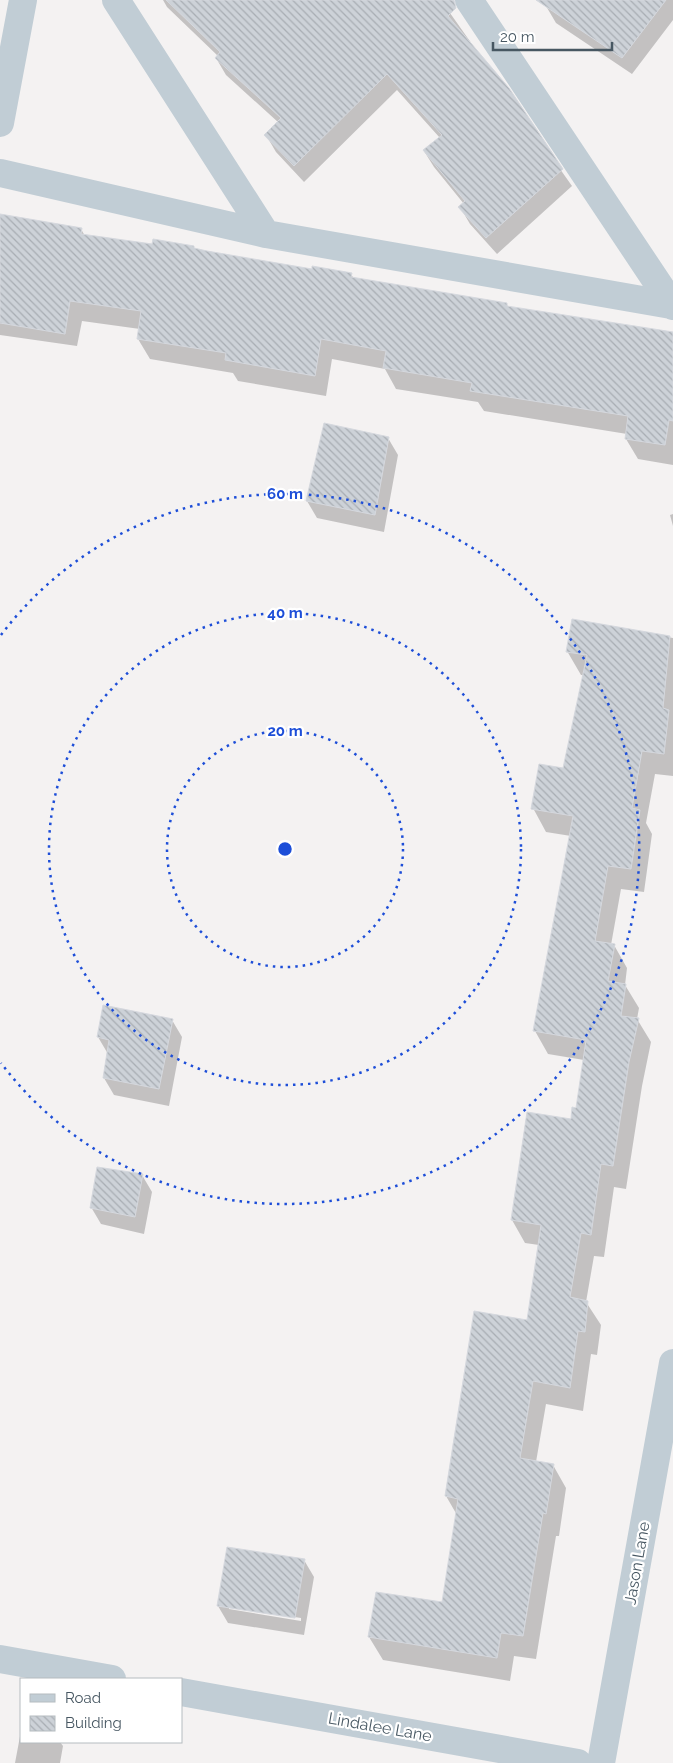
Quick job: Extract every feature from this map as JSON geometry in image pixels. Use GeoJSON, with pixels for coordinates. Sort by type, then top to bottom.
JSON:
{"type":"FeatureCollection","features":[{"type":"Feature","properties":{"kind":"street"},"geometry":{"type":"LineString","coordinates":[[0,123],[23,0]]}},
{"type":"Feature","properties":{"kind":"street"},"geometry":{"type":"LineString","coordinates":[[116,0],[266,234]]}},
{"type":"Feature","properties":{"kind":"street"},"geometry":{"type":"LineString","coordinates":[[468,0],[672,305]]}},
{"type":"Feature","properties":{"kind":"street"},"geometry":{"type":"LineString","coordinates":[[0,173],[266,234],[672,305]]}},
{"type":"Feature","properties":{"kind":"street","name":"Jason Lane"},"geometry":{"type":"LineString","coordinates":[[601,1763],[673,1363]]}},
{"type":"Feature","properties":{"kind":"street"},"geometry":{"type":"LineString","coordinates":[[0,1659],[106,1678]]}},
{"type":"Feature","properties":{"kind":"street","name":"Lindalee Lane"},"geometry":{"type":"LineString","coordinates":[[182,1692],[578,1763]]}},
{"type":"Feature","properties":{"kind":"building"},"geometry":{"type":"Polygon","coordinates":[[[166,0],[454,0],[456,8],[448,16],[509,88],[563,169],[486,238],[458,207],[465,201],[423,150],[442,135],[387,74],[294,166],[264,135],[281,118],[215,58],[220,52],[166,0]]]}},
{"type":"Feature","properties":{"kind":"building"},"geometry":{"type":"Polygon","coordinates":[[[536,0],[666,0],[622,58],[536,0]]]}},
{"type":"Feature","properties":{"kind":"building"},"geometry":{"type":"Polygon","coordinates":[[[0,214],[82,228],[81,234],[152,244],[153,239],[194,246],[194,248],[207,251],[312,269],[312,266],[352,273],[351,277],[507,303],[507,306],[673,332],[673,421],[669,420],[665,445],[625,439],[628,416],[470,391],[472,383],[383,368],[386,351],[321,339],[315,376],[225,360],[226,353],[137,339],[141,311],[70,301],[65,334],[0,323],[0,214]]]}},
{"type":"Feature","properties":{"kind":"building"},"geometry":{"type":"Polygon","coordinates":[[[324,423],[389,437],[375,515],[306,501],[324,423]]]}},
{"type":"Feature","properties":{"kind":"building"},"geometry":{"type":"Polygon","coordinates":[[[572,619],[670,636],[663,708],[669,710],[664,754],[642,751],[632,808],[640,810],[631,869],[608,866],[595,941],[615,944],[608,981],[626,984],[621,1016],[639,1018],[629,1062],[613,1166],[601,1164],[591,1235],[581,1233],[570,1297],[588,1301],[585,1332],[578,1331],[570,1388],[533,1381],[520,1458],[554,1464],[546,1514],[543,1513],[523,1636],[501,1633],[497,1658],[368,1637],[376,1592],[442,1602],[458,1499],[445,1496],[474,1311],[527,1320],[541,1225],[511,1220],[527,1112],[571,1119],[572,1107],[576,1108],[586,1040],[533,1031],[573,816],[531,809],[539,764],[563,768],[587,655],[566,652],[572,619]]]}},
{"type":"Feature","properties":{"kind":"building"},"geometry":{"type":"Polygon","coordinates":[[[103,1005],[173,1019],[159,1089],[103,1078],[109,1040],[97,1037],[103,1005]]]}},
{"type":"Feature","properties":{"kind":"building"},"geometry":{"type":"Polygon","coordinates":[[[97,1167],[143,1174],[135,1217],[90,1208],[97,1167]]]}},
{"type":"Feature","properties":{"kind":"building"},"geometry":{"type":"Polygon","coordinates":[[[227,1547],[305,1559],[295,1618],[217,1606],[227,1547]]]}}]}
